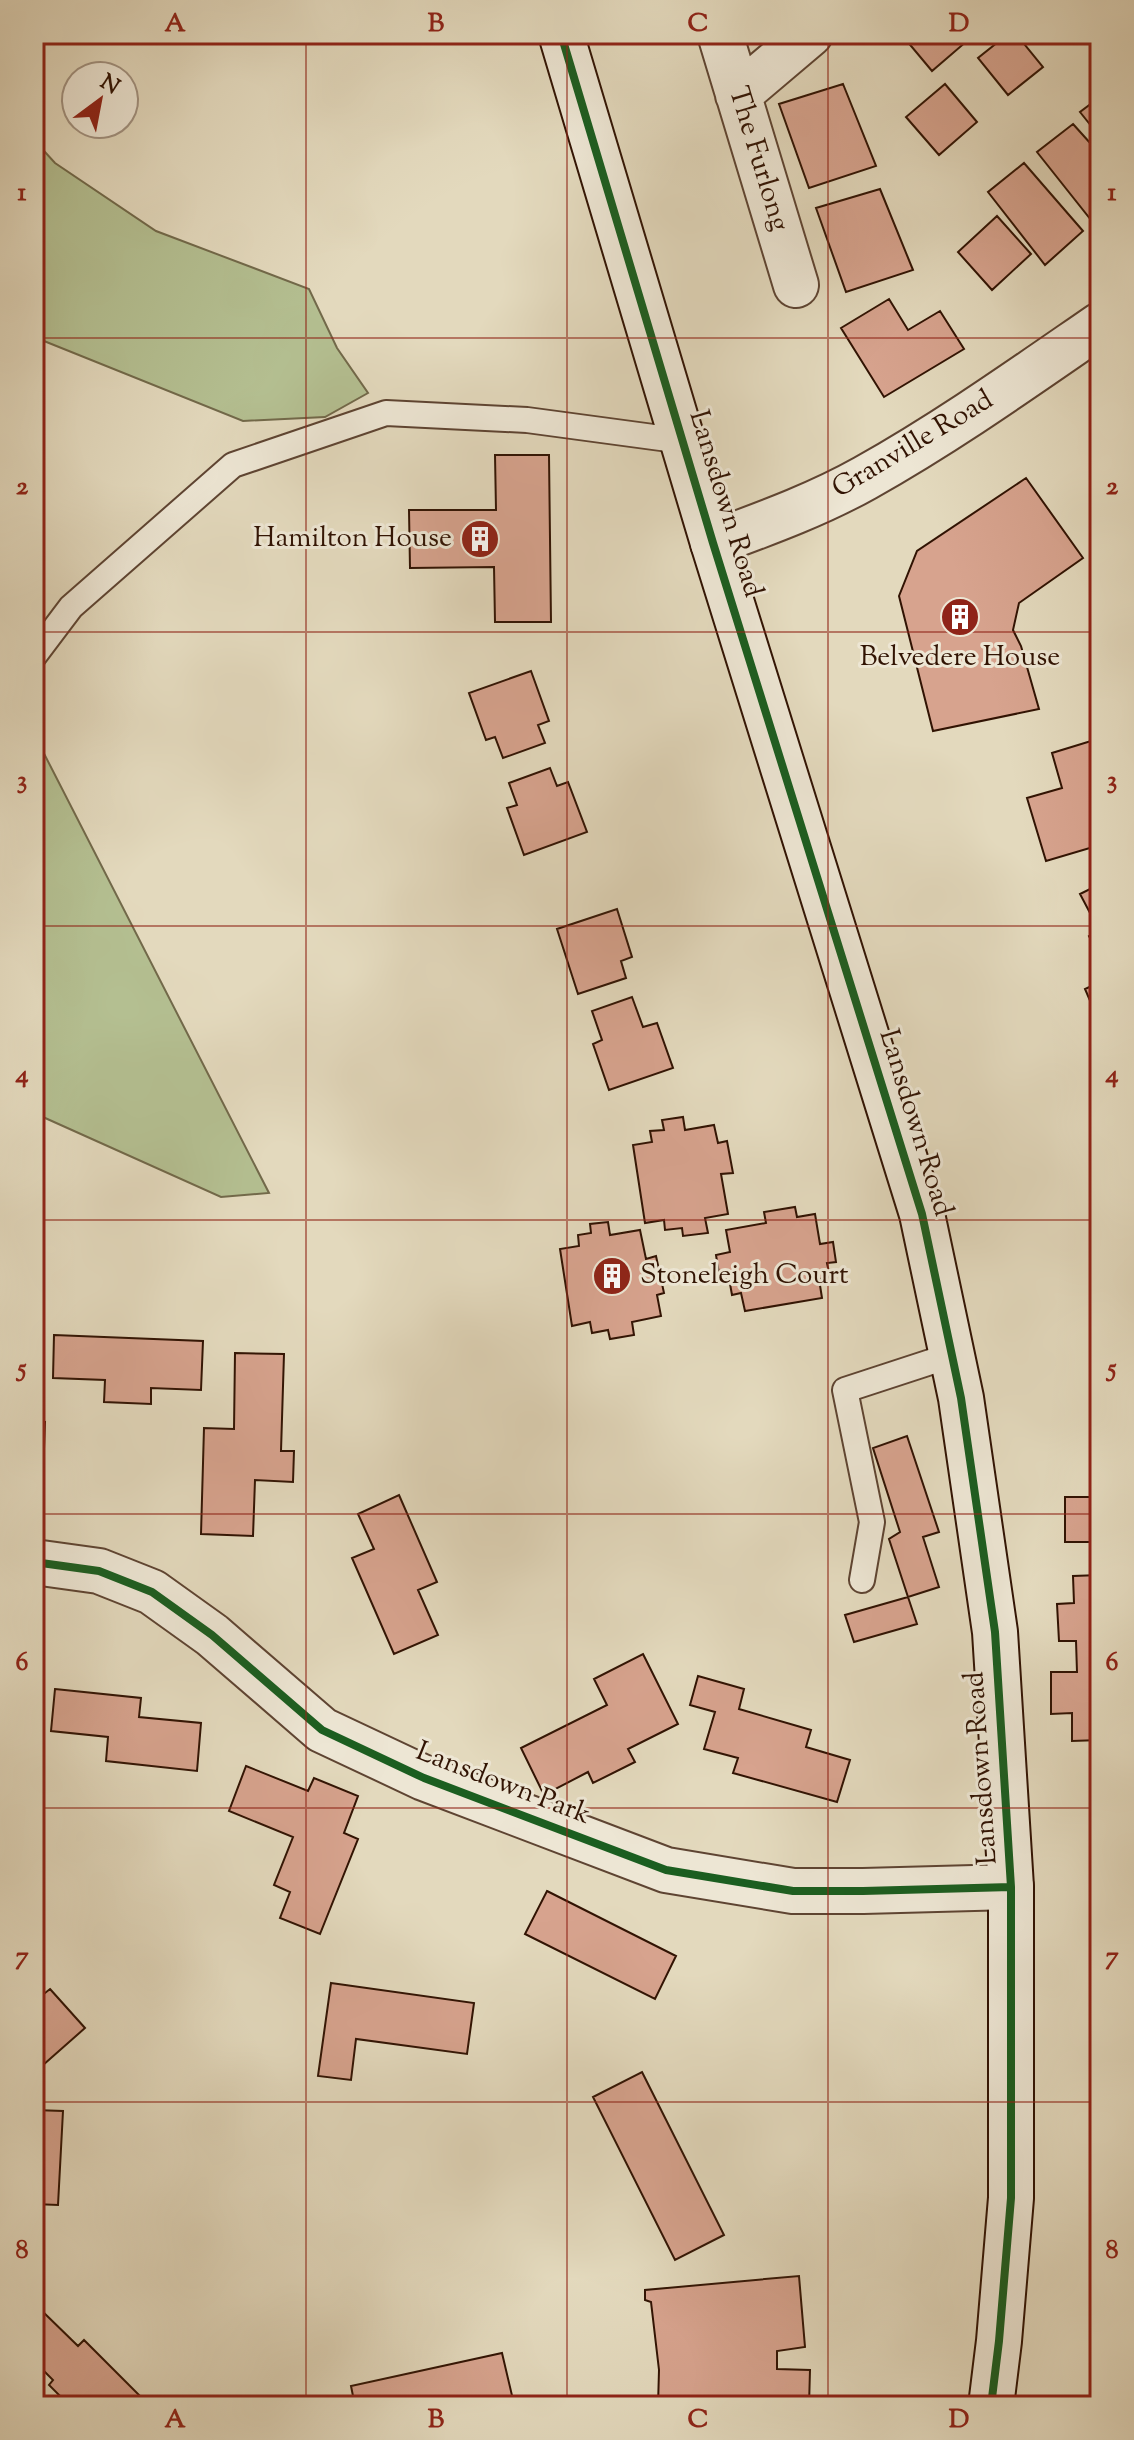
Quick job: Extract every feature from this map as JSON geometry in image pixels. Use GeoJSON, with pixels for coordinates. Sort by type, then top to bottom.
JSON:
{"type":"FeatureCollection","features":[{"type":"Feature","properties":{"kind":"street","name":"Lansdown Road"},"geometry":{"type":"LineString","coordinates":[[561,34],[713,543],[922,1214],[961,1398],[995,1632],[1011,1887],[1011,2198],[991,2406]]}},
{"type":"Feature","properties":{"kind":"street","name":"The Furlong"},"geometry":{"type":"LineString","coordinates":[[720,34],[796,285]]}},
{"type":"Feature","properties":{"kind":"street"},"geometry":{"type":"LineString","coordinates":[[738,95],[810,34]]}},
{"type":"Feature","properties":{"kind":"street","name":"Granville Road"},"geometry":{"type":"LineString","coordinates":[[713,543],[802,508],[862,479],[957,423],[1100,325]]}},
{"type":"Feature","properties":{"kind":"street","name":"Lansdown Park"},"geometry":{"type":"LineString","coordinates":[[34,1562],[99,1571],[152,1592],[212,1635],[322,1730],[424,1778],[666,1870],[793,1891],[1011,1887]]}},
{"type":"Feature","properties":{"kind":"lane"},"geometry":{"type":"LineString","coordinates":[[34,656],[71,607],[233,465],[386,413],[527,420],[683,441]]}},
{"type":"Feature","properties":{"kind":"lane"},"geometry":{"type":"LineString","coordinates":[[862,1580],[872,1522],[845,1390],[952,1355]]}},
{"type":"Feature","properties":{"kind":"green space"},"geometry":{"type":"Polygon","coordinates":[[[34,140],[55,163],[156,231],[309,289],[337,348],[368,393],[325,417],[243,421],[34,337],[34,140]]]}},
{"type":"Feature","properties":{"kind":"green space"},"geometry":{"type":"Polygon","coordinates":[[[34,734],[269,1193],[221,1197],[34,1113],[34,734]]]}},
{"type":"Feature","properties":{"kind":"building"},"geometry":{"type":"Polygon","coordinates":[[[901,34],[961,34],[967,41],[932,71],[901,34]]]}},
{"type":"Feature","properties":{"kind":"building"},"geometry":{"type":"Polygon","coordinates":[[[1008,34],[1016,34],[1043,67],[1008,95],[978,58],[1008,34]]]}},
{"type":"Feature","properties":{"kind":"building"},"geometry":{"type":"Polygon","coordinates":[[[843,84],[876,166],[809,188],[779,104],[843,84]]]}},
{"type":"Feature","properties":{"kind":"building"},"geometry":{"type":"Polygon","coordinates":[[[945,84],[977,122],[939,155],[906,117],[945,84]]]}},
{"type":"Feature","properties":{"kind":"building"},"geometry":{"type":"Polygon","coordinates":[[[1100,97],[1100,137],[1080,112],[1100,97]]]}},
{"type":"Feature","properties":{"kind":"building"},"geometry":{"type":"Polygon","coordinates":[[[1073,124],[1100,154],[1100,220],[1095,225],[1037,152],[1073,124]]]}},
{"type":"Feature","properties":{"kind":"building"},"geometry":{"type":"Polygon","coordinates":[[[1024,163],[1083,231],[1045,265],[988,192],[1024,163]]]}},
{"type":"Feature","properties":{"kind":"building"},"geometry":{"type":"Polygon","coordinates":[[[880,189],[913,270],[846,292],[816,208],[880,189]]]}},
{"type":"Feature","properties":{"kind":"building"},"geometry":{"type":"Polygon","coordinates":[[[997,216],[1031,254],[992,290],[958,252],[997,216]]]}},
{"type":"Feature","properties":{"kind":"building"},"geometry":{"type":"Polygon","coordinates":[[[889,299],[908,330],[940,311],[964,349],[884,397],[841,328],[889,299]]]}},
{"type":"Feature","properties":{"kind":"building","name":"Hamilton House"},"geometry":{"type":"Polygon","coordinates":[[[495,455],[549,455],[551,622],[495,622],[494,567],[410,568],[409,510],[496,510],[495,455]]]}},
{"type":"Feature","properties":{"kind":"building","name":"Belvedere House"},"geometry":{"type":"Polygon","coordinates":[[[1026,478],[1083,558],[1019,603],[1013,630],[1021,646],[1039,709],[933,731],[899,596],[917,551],[1026,478]]]}},
{"type":"Feature","properties":{"kind":"building"},"geometry":{"type":"Polygon","coordinates":[[[531,671],[549,721],[538,725],[545,743],[503,758],[495,737],[486,740],[469,693],[531,671]]]}},
{"type":"Feature","properties":{"kind":"building"},"geometry":{"type":"Polygon","coordinates":[[[1091,741],[1100,772],[1100,845],[1046,861],[1027,798],[1062,788],[1052,753],[1091,741]]]}},
{"type":"Feature","properties":{"kind":"building"},"geometry":{"type":"Polygon","coordinates":[[[550,768],[557,786],[568,782],[587,832],[524,855],[507,808],[517,805],[509,783],[550,768]]]}},
{"type":"Feature","properties":{"kind":"building"},"geometry":{"type":"Polygon","coordinates":[[[1100,884],[1100,957],[1089,936],[1099,930],[1080,894],[1100,884]]]}},
{"type":"Feature","properties":{"kind":"building"},"geometry":{"type":"Polygon","coordinates":[[[617,909],[632,957],[621,961],[626,978],[578,994],[557,929],[617,909]]]}},
{"type":"Feature","properties":{"kind":"building"},"geometry":{"type":"Polygon","coordinates":[[[1100,982],[1100,1024],[1085,989],[1100,982]]]}},
{"type":"Feature","properties":{"kind":"building"},"geometry":{"type":"Polygon","coordinates":[[[632,997],[643,1027],[657,1023],[673,1068],[609,1090],[593,1044],[602,1040],[592,1011],[632,997]]]}},
{"type":"Feature","properties":{"kind":"building","name":"Stoneleigh Court"},"geometry":{"type":"Polygon","coordinates":[[[683,1117],[685,1130],[714,1125],[718,1143],[727,1141],[733,1173],[721,1174],[728,1214],[705,1218],[708,1233],[683,1236],[682,1228],[665,1230],[664,1220],[645,1223],[633,1145],[652,1142],[650,1131],[664,1130],[662,1120],[683,1117]]]}},
{"type":"Feature","properties":{"kind":"building","name":"Stoneleigh Court"},"geometry":{"type":"Polygon","coordinates":[[[795,1207],[797,1217],[815,1214],[820,1244],[833,1242],[836,1262],[827,1263],[830,1277],[819,1279],[822,1298],[745,1311],[741,1293],[732,1295],[729,1278],[720,1280],[716,1255],[730,1252],[726,1230],[766,1223],[764,1212],[795,1207]]]}},
{"type":"Feature","properties":{"kind":"building","name":"Stoneleigh Court"},"geometry":{"type":"Polygon","coordinates":[[[608,1222],[610,1235],[640,1230],[646,1259],[656,1256],[664,1293],[657,1295],[661,1316],[632,1322],[634,1335],[610,1339],[608,1330],[592,1333],[590,1322],[572,1326],[560,1249],[579,1246],[578,1235],[591,1233],[590,1224],[608,1222]]]}},
{"type":"Feature","properties":{"kind":"building"},"geometry":{"type":"Polygon","coordinates":[[[54,1335],[203,1341],[201,1390],[151,1388],[151,1404],[104,1402],[105,1380],[53,1378],[54,1335]]]}},
{"type":"Feature","properties":{"kind":"building"},"geometry":{"type":"Polygon","coordinates":[[[235,1353],[284,1354],[281,1451],[294,1451],[293,1482],[255,1480],[253,1536],[201,1534],[204,1428],[234,1429],[235,1353]]]}},
{"type":"Feature","properties":{"kind":"building"},"geometry":{"type":"Polygon","coordinates":[[[34,1421],[45,1422],[43,1475],[34,1474],[34,1421]]]}},
{"type":"Feature","properties":{"kind":"building"},"geometry":{"type":"Polygon","coordinates":[[[907,1436],[939,1532],[923,1537],[939,1587],[908,1597],[889,1539],[900,1532],[873,1448],[907,1436]]]}},
{"type":"Feature","properties":{"kind":"building"},"geometry":{"type":"Polygon","coordinates":[[[399,1495],[437,1582],[418,1590],[438,1635],[394,1654],[352,1558],[374,1549],[358,1514],[399,1495]]]}},
{"type":"Feature","properties":{"kind":"building"},"geometry":{"type":"Polygon","coordinates":[[[1065,1497],[1100,1497],[1100,1542],[1065,1542],[1065,1497]]]}},
{"type":"Feature","properties":{"kind":"building"},"geometry":{"type":"Polygon","coordinates":[[[1100,1575],[1100,1740],[1072,1741],[1072,1713],[1051,1714],[1051,1672],[1077,1672],[1076,1641],[1059,1641],[1057,1604],[1074,1603],[1073,1576],[1100,1575]]]}},
{"type":"Feature","properties":{"kind":"building"},"geometry":{"type":"Polygon","coordinates":[[[908,1597],[917,1624],[854,1642],[845,1615],[908,1597]]]}},
{"type":"Feature","properties":{"kind":"building"},"geometry":{"type":"Polygon","coordinates":[[[643,1654],[678,1724],[628,1749],[635,1762],[593,1783],[588,1772],[544,1795],[521,1748],[607,1705],[594,1679],[643,1654]]]}},
{"type":"Feature","properties":{"kind":"building"},"geometry":{"type":"Polygon","coordinates":[[[698,1676],[744,1689],[739,1709],[811,1730],[806,1747],[850,1760],[837,1802],[733,1773],[738,1758],[704,1749],[715,1712],[690,1705],[698,1676]]]}},
{"type":"Feature","properties":{"kind":"building"},"geometry":{"type":"Polygon","coordinates":[[[55,1689],[141,1698],[139,1717],[201,1723],[197,1771],[106,1761],[108,1737],[51,1731],[55,1689]]]}},
{"type":"Feature","properties":{"kind":"building"},"geometry":{"type":"Polygon","coordinates":[[[246,1766],[308,1791],[314,1778],[358,1796],[344,1833],[358,1839],[320,1934],[280,1918],[290,1892],[274,1885],[293,1837],[229,1811],[246,1766]]]}},
{"type":"Feature","properties":{"kind":"building"},"geometry":{"type":"Polygon","coordinates":[[[547,1891],[676,1956],[655,1999],[525,1934],[547,1891]]]}},
{"type":"Feature","properties":{"kind":"building"},"geometry":{"type":"Polygon","coordinates":[[[331,1983],[474,2003],[467,2054],[356,2039],[351,2080],[318,2076],[331,1983]]]}},
{"type":"Feature","properties":{"kind":"building"},"geometry":{"type":"Polygon","coordinates":[[[50,1989],[85,2028],[34,2073],[34,2000],[50,1989]]]}},
{"type":"Feature","properties":{"kind":"building"},"geometry":{"type":"Polygon","coordinates":[[[642,2072],[724,2235],[675,2260],[593,2097],[642,2072]]]}},
{"type":"Feature","properties":{"kind":"building"},"geometry":{"type":"Polygon","coordinates":[[[34,2110],[63,2111],[58,2205],[34,2204],[34,2110]]]}},
{"type":"Feature","properties":{"kind":"building"},"geometry":{"type":"Polygon","coordinates":[[[799,2276],[805,2347],[777,2351],[777,2369],[810,2370],[809,2406],[658,2406],[659,2370],[651,2302],[645,2300],[645,2290],[799,2276]]]}},
{"type":"Feature","properties":{"kind":"building"},"geometry":{"type":"Polygon","coordinates":[[[39,2308],[78,2346],[84,2340],[150,2406],[70,2406],[49,2385],[53,2380],[34,2361],[34,2313],[39,2308]]]}},
{"type":"Feature","properties":{"kind":"building"},"geometry":{"type":"Polygon","coordinates":[[[502,2353],[514,2404],[355,2406],[351,2386],[502,2353]]]}},
{"type":"Feature","properties":{"kind":"cycle path"},"geometry":{"type":"LineString","coordinates":[[561,34],[713,543],[922,1214],[961,1398],[995,1632],[1011,1887],[1011,2198],[991,2406]]}},
{"type":"Feature","properties":{"kind":"cycle path"},"geometry":{"type":"LineString","coordinates":[[34,1562],[99,1571],[152,1592],[212,1635],[322,1730],[424,1778],[666,1870],[793,1891],[1011,1887]]}},
{"type":"Feature","properties":{"kind":"place","name":"Hamilton House"},"geometry":{"type":"Point","coordinates":[480,539]}},
{"type":"Feature","properties":{"kind":"place","name":"Belvedere House"},"geometry":{"type":"Point","coordinates":[960,617]}},
{"type":"Feature","properties":{"kind":"place","name":"Stoneleigh Court"},"geometry":{"type":"Point","coordinates":[612,1276]}}]}
